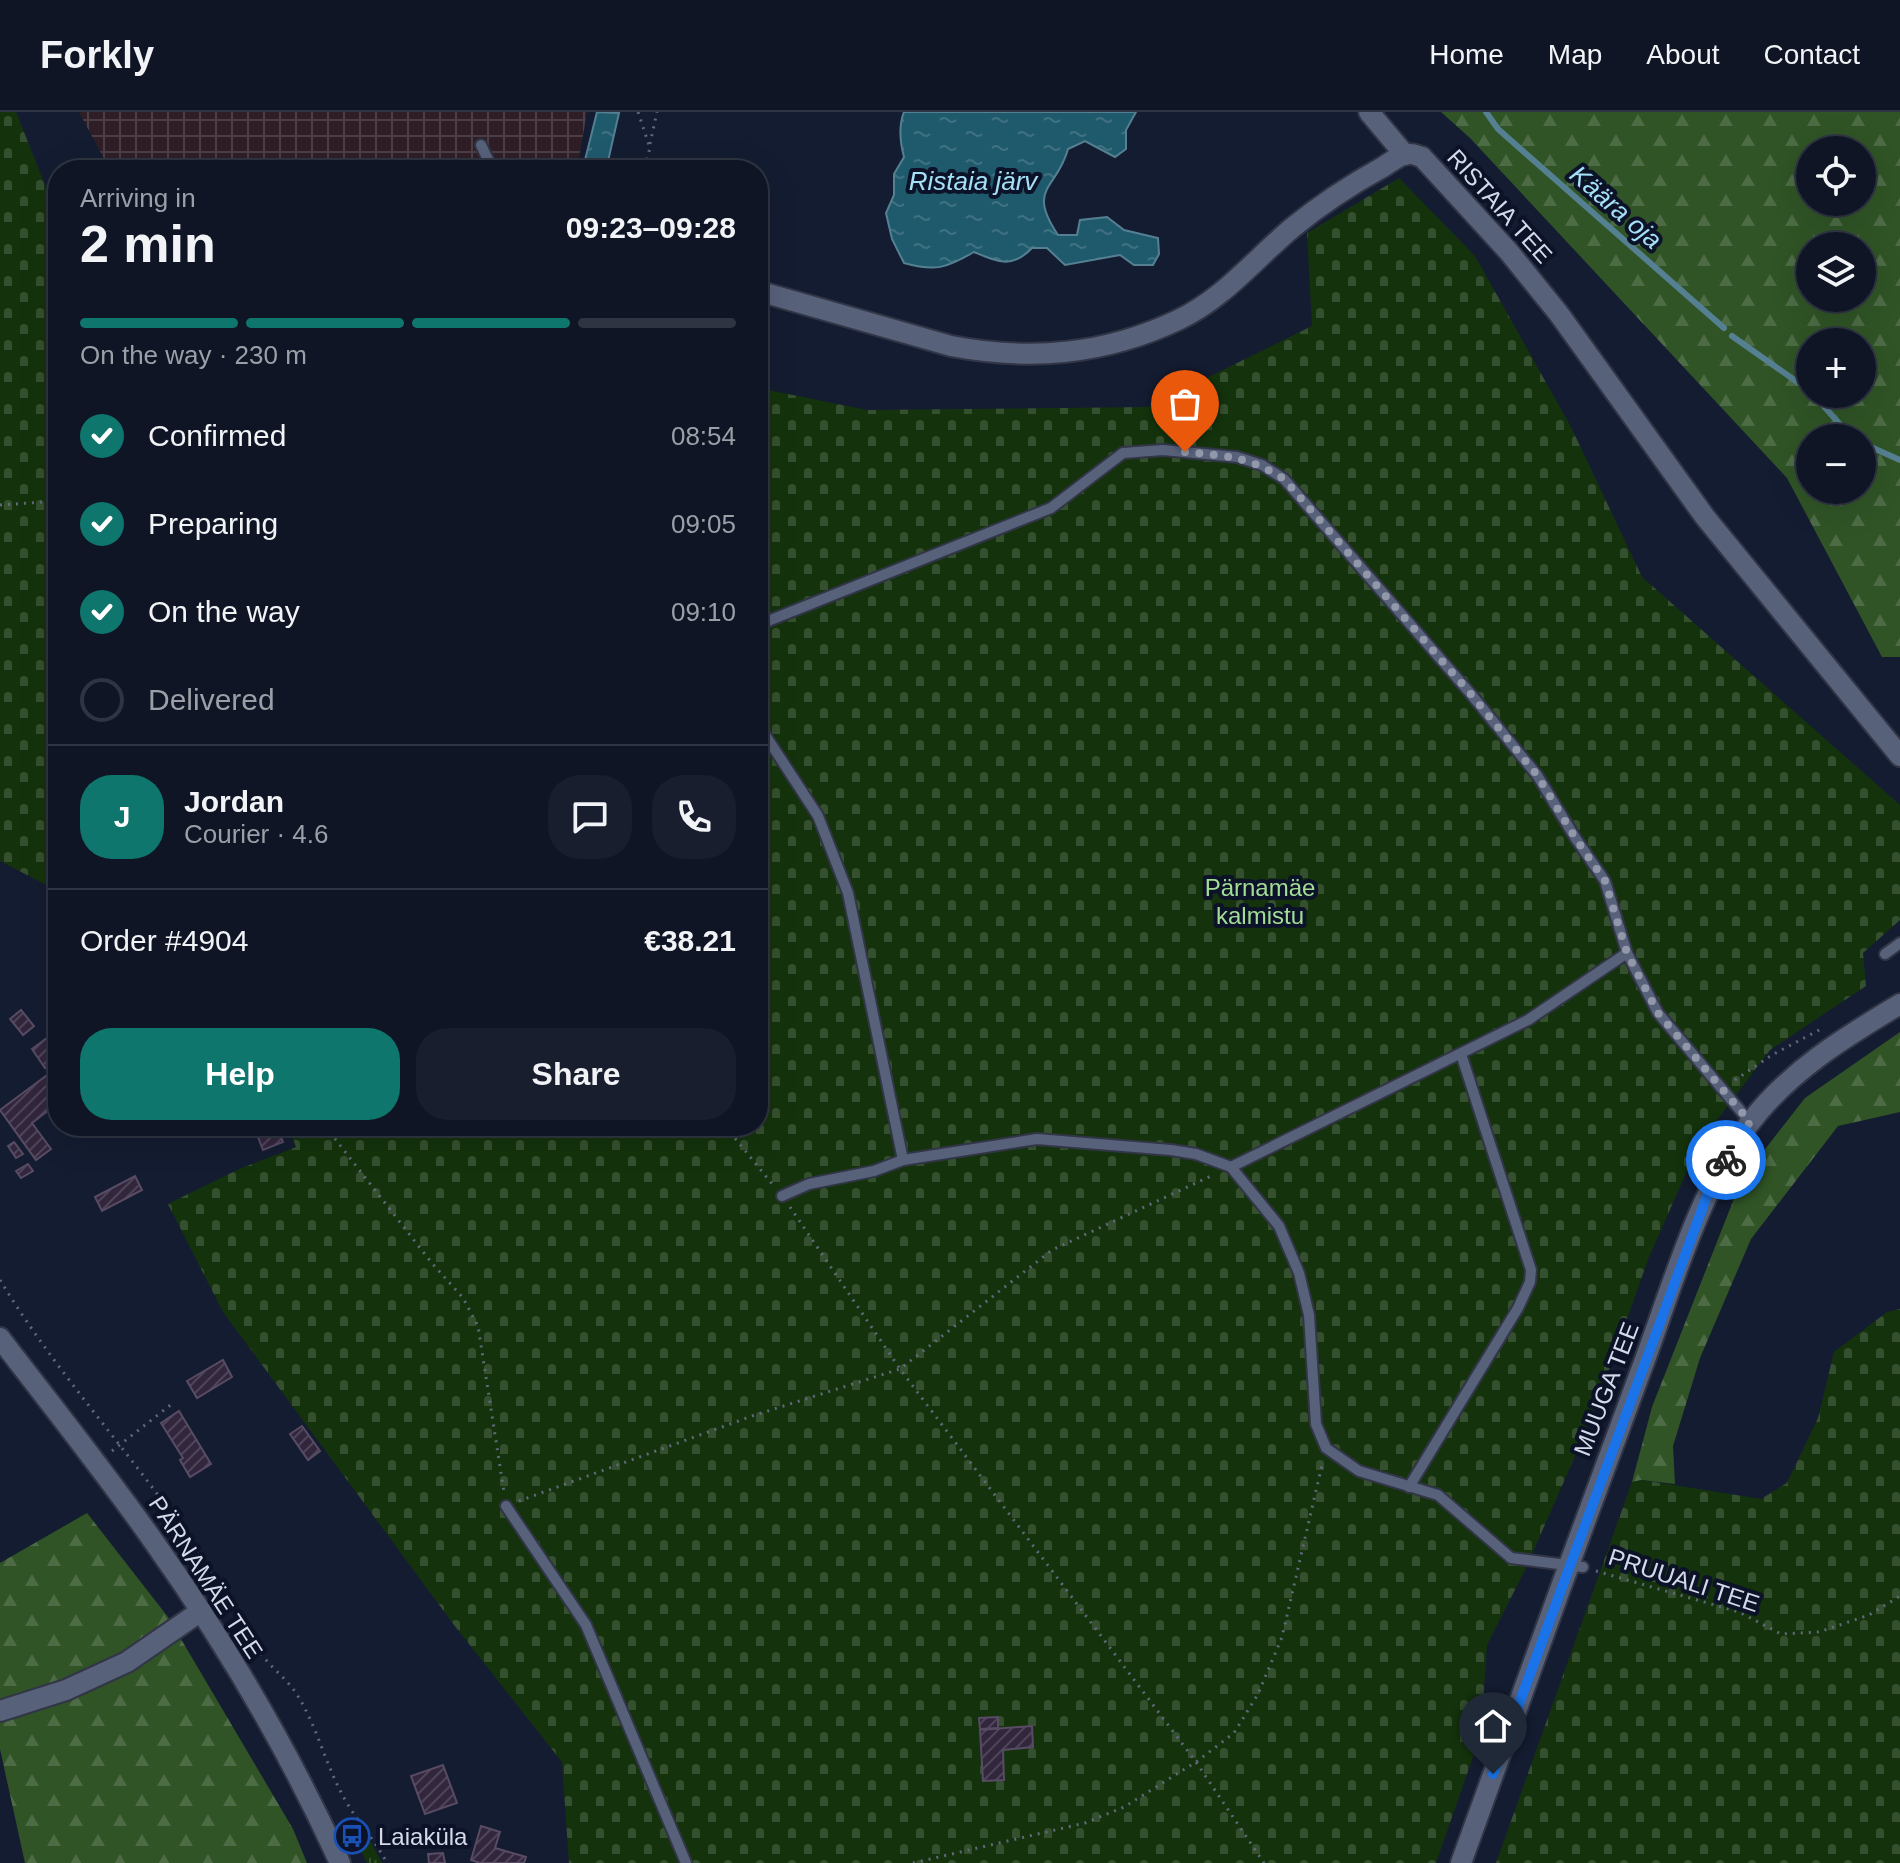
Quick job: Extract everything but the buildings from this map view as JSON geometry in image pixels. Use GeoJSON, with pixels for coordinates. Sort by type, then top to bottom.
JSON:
{"type":"FeatureCollection","features":[{"type":"Feature","properties":{"kind":"street","name":"RISTAIA TEE"},"geometry":{"type":"LineString","coordinates":[[1369,112],[1405,155],[1422,157],[1509,252],[1559,314],[1705,517],[1900,756]]}},
{"type":"Feature","properties":{"kind":"street"},"geometry":{"type":"LineString","coordinates":[[768,294],[951,346],[1029,355],[1094,350],[1149,333],[1181,319],[1208,302],[1334,195],[1405,155]]}},
{"type":"Feature","properties":{"kind":"street","name":"MUUGA TEE"},"geometry":{"type":"LineString","coordinates":[[1461,1863],[1576,1566],[1708,1193],[1750,1122],[1795,1074],[1837,1042],[1899,1005]]}},
{"type":"Feature","properties":{"kind":"street","name":"PÄRNAMÄE TEE"},"geometry":{"type":"LineString","coordinates":[[0,1338],[97,1464],[201,1611],[257,1704],[340,1863]]}},
{"type":"Feature","properties":{"kind":"street"},"geometry":{"type":"LineString","coordinates":[[0,1711],[66,1690],[127,1662],[201,1611]]}},
{"type":"Feature","properties":{"kind":"lane"},"geometry":{"type":"LineString","coordinates":[[481,145],[488,160]]}},
{"type":"Feature","properties":{"kind":"lane"},"geometry":{"type":"LineString","coordinates":[[768,621],[1051,508],[1123,453],[1163,450],[1237,457],[1262,465],[1284,479],[1537,775],[1605,881],[1627,953],[1658,1013],[1750,1122]]}},
{"type":"Feature","properties":{"kind":"lane"},"geometry":{"type":"LineString","coordinates":[[768,739],[818,816],[848,893],[903,1160]]}},
{"type":"Feature","properties":{"kind":"lane"},"geometry":{"type":"LineString","coordinates":[[1885,954],[1900,943]]}},
{"type":"Feature","properties":{"kind":"lane"},"geometry":{"type":"LineString","coordinates":[[1231,1167],[1528,1020],[1627,953]]}},
{"type":"Feature","properties":{"kind":"lane"},"geometry":{"type":"LineString","coordinates":[[1409,1487],[1518,1308],[1530,1282],[1531,1270],[1461,1054]]}},
{"type":"Feature","properties":{"kind":"lane"},"geometry":{"type":"LineString","coordinates":[[782,1196],[809,1184],[874,1171],[903,1160],[1037,1139],[1171,1150],[1196,1154],[1231,1167],[1279,1226],[1299,1273],[1309,1315],[1316,1424],[1326,1448],[1359,1471],[1438,1495],[1511,1558],[1576,1566]]}},
{"type":"Feature","properties":{"kind":"lane"},"geometry":{"type":"LineString","coordinates":[[506,1506],[586,1625],[686,1863]]}},
{"type":"Feature","properties":{"kind":"path"},"geometry":{"type":"LineString","coordinates":[[638,112],[650,148]]}},
{"type":"Feature","properties":{"kind":"path"},"geometry":{"type":"LineString","coordinates":[[647,160],[657,112]]}},
{"type":"Feature","properties":{"kind":"path"},"geometry":{"type":"LineString","coordinates":[[0,505],[48,502]]}},
{"type":"Feature","properties":{"kind":"path"},"geometry":{"type":"LineString","coordinates":[[1722,1089],[1772,1055],[1824,1027]]}},
{"type":"Feature","properties":{"kind":"path"},"geometry":{"type":"LineString","coordinates":[[333,1136],[463,1298],[478,1326],[506,1506],[752,1416],[900,1369],[1052,1250],[1231,1167]]}},
{"type":"Feature","properties":{"kind":"path"},"geometry":{"type":"LineString","coordinates":[[733,1136],[782,1196],[900,1369],[1196,1762],[1264,1863]]}},
{"type":"Feature","properties":{"kind":"path"},"geometry":{"type":"LineString","coordinates":[[0,1280],[26,1322],[205,1562],[262,1654],[295,1692],[317,1733],[347,1804],[371,1835],[387,1863]]}},
{"type":"Feature","properties":{"kind":"path"},"geometry":{"type":"LineString","coordinates":[[97,1464],[173,1403]]}},
{"type":"Feature","properties":{"kind":"path"},"geometry":{"type":"LineString","coordinates":[[913,1863],[1085,1823],[1124,1807],[1196,1762],[1234,1733],[1258,1694],[1282,1637],[1326,1448]]}},
{"type":"Feature","properties":{"kind":"path","name":"PRUUALI TEE"},"geometry":{"type":"LineString","coordinates":[[1576,1566],[1739,1612],[1781,1634],[1819,1632],[1869,1615],[1900,1596]]}},
{"type":"Feature","properties":{"kind":"shaded area"},"geometry":{"type":"Polygon","coordinates":[[[79,112],[587,112],[579,160],[105,160],[79,112]]]}},
{"type":"Feature","properties":{"kind":"green space"},"geometry":{"type":"Polygon","coordinates":[[[0,112],[16,112],[48,192],[48,886],[0,861],[0,112]]]}},
{"type":"Feature","properties":{"kind":"green space"},"geometry":{"type":"Polygon","coordinates":[[[1441,112],[1900,112],[1900,657],[1882,657],[1801,504],[1876,504],[1876,424],[1796,424],[1796,495],[1787,478],[1470,138],[1441,112]]]}},
{"type":"Feature","properties":{"kind":"green space","name":"Pärnamäe kalmistu"},"geometry":{"type":"Polygon","coordinates":[[[1399,178],[1475,256],[1571,427],[1642,577],[1900,805],[1900,920],[1863,953],[1866,986],[1770,1050],[1699,1144],[1649,1257],[1591,1420],[1525,1570],[1487,1645],[1481,1734],[1436,1863],[569,1863],[562,1762],[454,1625],[223,1312],[168,1204],[239,1169],[296,1147],[292,1136],[768,1136],[768,390],[867,410],[1148,407],[1312,326],[1307,233],[1399,178]]]}},
{"type":"Feature","properties":{"kind":"green space"},"geometry":{"type":"Polygon","coordinates":[[[1900,1032],[1900,1112],[1838,1126],[1751,1239],[1700,1358],[1673,1446],[1675,1484],[1642,1480],[1632,1482],[1652,1407],[1737,1191],[1805,1098],[1900,1032]]]}},
{"type":"Feature","properties":{"kind":"green space"},"geometry":{"type":"Polygon","coordinates":[[[1900,1309],[1900,1863],[1496,1863],[1632,1482],[1642,1480],[1761,1499],[1787,1483],[1818,1418],[1834,1352],[1887,1312],[1900,1309]]]}},
{"type":"Feature","properties":{"kind":"green space"},"geometry":{"type":"Polygon","coordinates":[[[87,1513],[168,1617],[293,1829],[307,1863],[25,1863],[0,1749],[0,1563],[87,1513]]]}},
{"type":"Feature","properties":{"kind":"green space"},"geometry":{"type":"Polygon","coordinates":[[[354,1825],[370,1841],[382,1863],[367,1863],[358,1844],[362,1837],[354,1825]]]}},
{"type":"Feature","properties":{"kind":"water"},"geometry":{"type":"Polygon","coordinates":[[[597,112],[619,113],[608,160],[585,160],[597,112]]]}},
{"type":"Feature","properties":{"kind":"water","name":"Ristaia järv"},"geometry":{"type":"Polygon","coordinates":[[[904,112],[1136,112],[1126,130],[1126,149],[1115,157],[1085,141],[1068,149],[1047,189],[1045,207],[1058,235],[1077,235],[1080,220],[1107,217],[1124,230],[1158,238],[1159,254],[1153,265],[1134,265],[1120,255],[1065,265],[1047,248],[1032,248],[1018,259],[1004,262],[974,252],[940,267],[904,263],[892,239],[886,213],[894,195],[894,174],[904,157],[900,134],[904,112]]]}},
{"type":"Feature","properties":{"kind":"waterway","name":"Käära oja"},"geometry":{"type":"LineString","coordinates":[[1486,112],[1498,129],[1724,328]]}},
{"type":"Feature","properties":{"kind":"waterway","name":"Käära oja"},"geometry":{"type":"LineString","coordinates":[[1732,336],[1796,381]]}},
{"type":"Feature","properties":{"kind":"waterway","name":"Käära oja"},"geometry":{"type":"LineString","coordinates":[[1825,408],[1840,424]]}},
{"type":"Feature","properties":{"kind":"waterway","name":"Käära oja"},"geometry":{"type":"LineString","coordinates":[[1876,449],[1900,460]]}},
{"type":"Feature","properties":{"kind":"way so far"},"geometry":{"type":"LineString","coordinates":[[1185,452],[1237,457],[1262,465],[1284,479],[1537,775],[1605,881],[1627,953],[1658,1013],[1750,1122],[1726,1160]]}},
{"type":"Feature","properties":{"kind":"place","name":"Laiaküla"},"geometry":{"type":"Point","coordinates":[352,1836]}},
{"type":"Feature","properties":{"kind":"route"},"geometry":{"type":"LineString","coordinates":[[1493,1774],[1708,1193],[1726,1160]]}}]}
